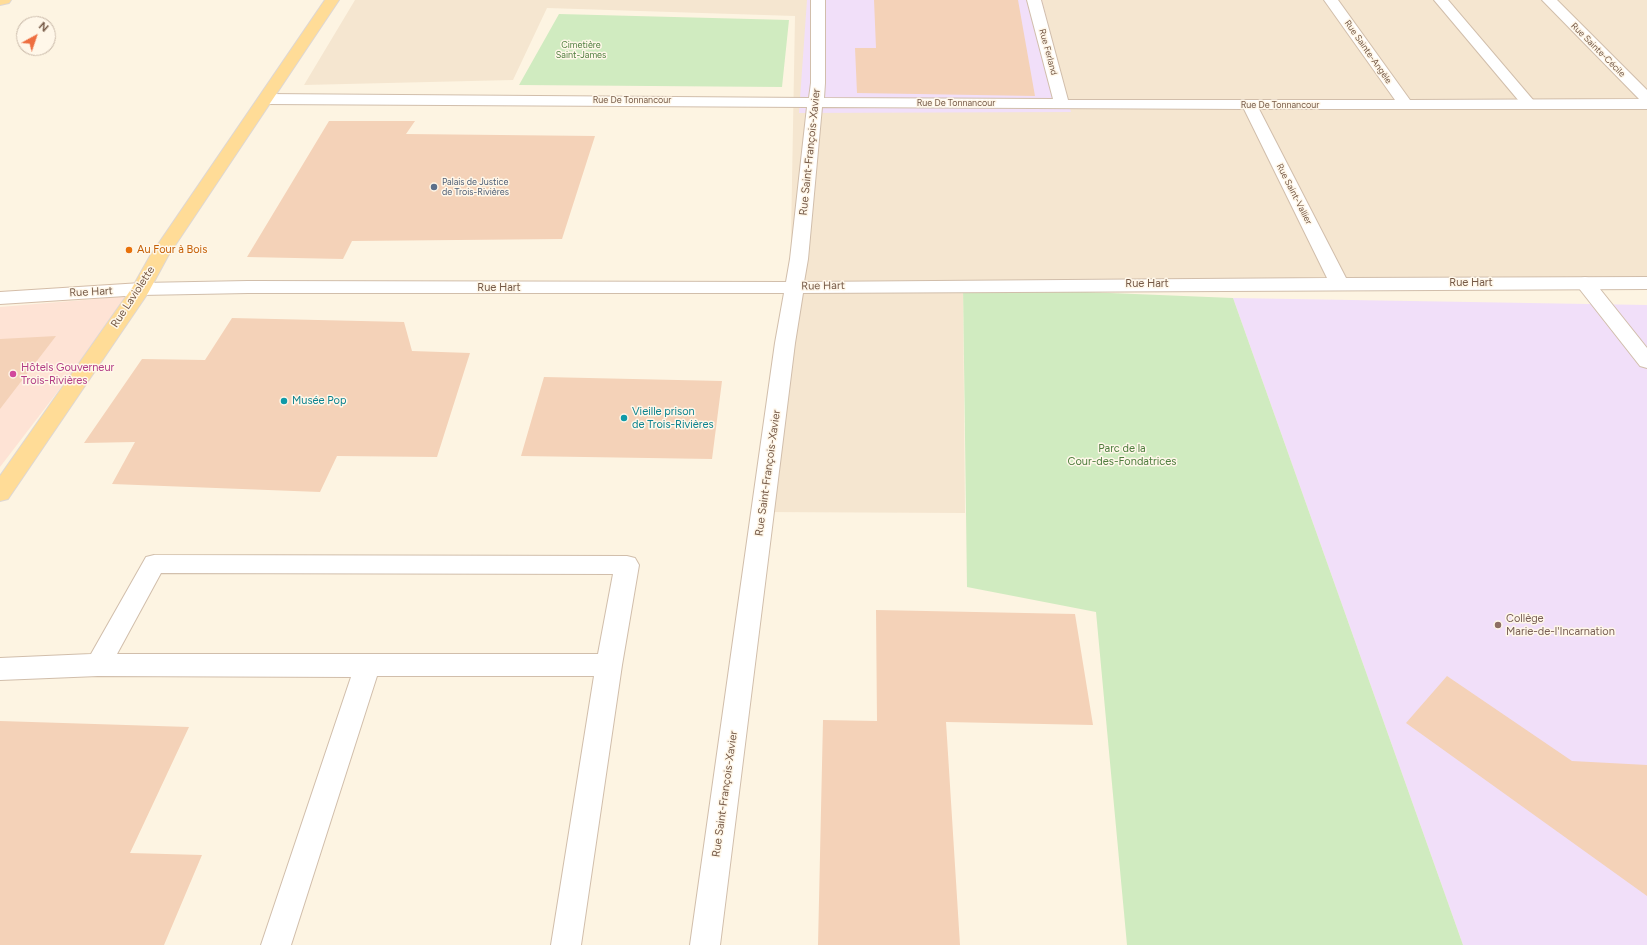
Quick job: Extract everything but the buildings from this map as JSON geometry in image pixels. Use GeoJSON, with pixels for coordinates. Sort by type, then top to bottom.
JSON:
{"type":"FeatureCollection","features":[{"type":"Feature","properties":{"kind":"main road"},"geometry":{"type":"LineString","coordinates":[[0,1],[4,0]]}},
{"type":"Feature","properties":{"kind":"main road","name":"Rue Laviolette"},"geometry":{"type":"LineString","coordinates":[[0,494],[141,289],[159,256],[332,0]]}},
{"type":"Feature","properties":{"kind":"street","name":"Rue Saint-François-Xavier"},"geometry":{"type":"LineString","coordinates":[[705,945],[784,350],[799,259],[818,83],[818,0]]}},
{"type":"Feature","properties":{"kind":"street","name":"Rue Ferland"},"geometry":{"type":"LineString","coordinates":[[1034,0],[1062,104]]}},
{"type":"Feature","properties":{"kind":"street","name":"Rue Sainte-Angèle"},"geometry":{"type":"LineString","coordinates":[[1331,0],[1405,104]]}},
{"type":"Feature","properties":{"kind":"street"},"geometry":{"type":"LineString","coordinates":[[1441,0],[1529,104]]}},
{"type":"Feature","properties":{"kind":"street","name":"Rue Sainte-Cécile"},"geometry":{"type":"LineString","coordinates":[[1549,0],[1647,99]]}},
{"type":"Feature","properties":{"kind":"street","name":"Rue De Tonnancour"},"geometry":{"type":"LineString","coordinates":[[266,99],[1249,105],[1647,104]]}},
{"type":"Feature","properties":{"kind":"street","name":"Rue Saint-Vallier"},"geometry":{"type":"LineString","coordinates":[[1249,105],[1339,284]]}},
{"type":"Feature","properties":{"kind":"street"},"geometry":{"type":"LineString","coordinates":[[1584,283],[1647,361]]}},
{"type":"Feature","properties":{"kind":"street","name":"Rue Hart"},"geometry":{"type":"LineString","coordinates":[[0,298],[141,289],[248,287],[693,288],[1647,283]]}},
{"type":"Feature","properties":{"kind":"street"},"geometry":{"type":"LineString","coordinates":[[98,664],[154,564],[627,565],[609,665],[566,945]]}},
{"type":"Feature","properties":{"kind":"street"},"geometry":{"type":"LineString","coordinates":[[0,669],[98,664],[215,666],[609,665]]}},
{"type":"Feature","properties":{"kind":"street"},"geometry":{"type":"LineString","coordinates":[[276,945],[337,762],[367,666]]}},
{"type":"Feature","properties":{"kind":"shaded area"},"geometry":{"type":"Polygon","coordinates":[[[355,0],[1647,0],[1647,287],[963,287],[965,513],[762,512],[790,292],[795,16],[547,8],[513,80],[304,85],[355,0]]]}},
{"type":"Feature","properties":{"kind":"shaded area"},"geometry":{"type":"Polygon","coordinates":[[[807,0],[1042,0],[1071,112],[799,113],[807,0]]]}},
{"type":"Feature","properties":{"kind":"shaded area"},"geometry":{"type":"Polygon","coordinates":[[[131,296],[0,467],[0,307],[131,296]]]}},
{"type":"Feature","properties":{"kind":"shaded area","name":"Collège Marie-de-l'Incarnation"},"geometry":{"type":"Polygon","coordinates":[[[1233,298],[1647,305],[1647,945],[1463,945],[1233,298]]]}},
{"type":"Feature","properties":{"kind":"green space","name":"Cimetière Saint-James"},"geometry":{"type":"Polygon","coordinates":[[[559,14],[789,20],[782,87],[519,85],[559,14]]]}},
{"type":"Feature","properties":{"kind":"green space","name":"Parc de la Cour-des-Fondatrices"},"geometry":{"type":"Polygon","coordinates":[[[963,287],[1233,298],[1463,945],[1127,945],[1096,612],[967,587],[963,287]]]}},
{"type":"Feature","properties":{"kind":"place","name":"Palais de Justice de Trois-Rivières"},"geometry":{"type":"Point","coordinates":[434,187]}},
{"type":"Feature","properties":{"kind":"place","name":"Au Four à Bois"},"geometry":{"type":"Point","coordinates":[129,250]}},
{"type":"Feature","properties":{"kind":"place","name":"Hôtels Gouverneur Trois-Rivières"},"geometry":{"type":"Point","coordinates":[13,374]}},
{"type":"Feature","properties":{"kind":"place","name":"Musée Pop"},"geometry":{"type":"Point","coordinates":[284,401]}},
{"type":"Feature","properties":{"kind":"place","name":"Vieille prison de Trois-Rivières"},"geometry":{"type":"Point","coordinates":[624,418]}},
{"type":"Feature","properties":{"kind":"place","name":"Collège Marie-de-l'Incarnation"},"geometry":{"type":"Point","coordinates":[1498,625]}}]}
